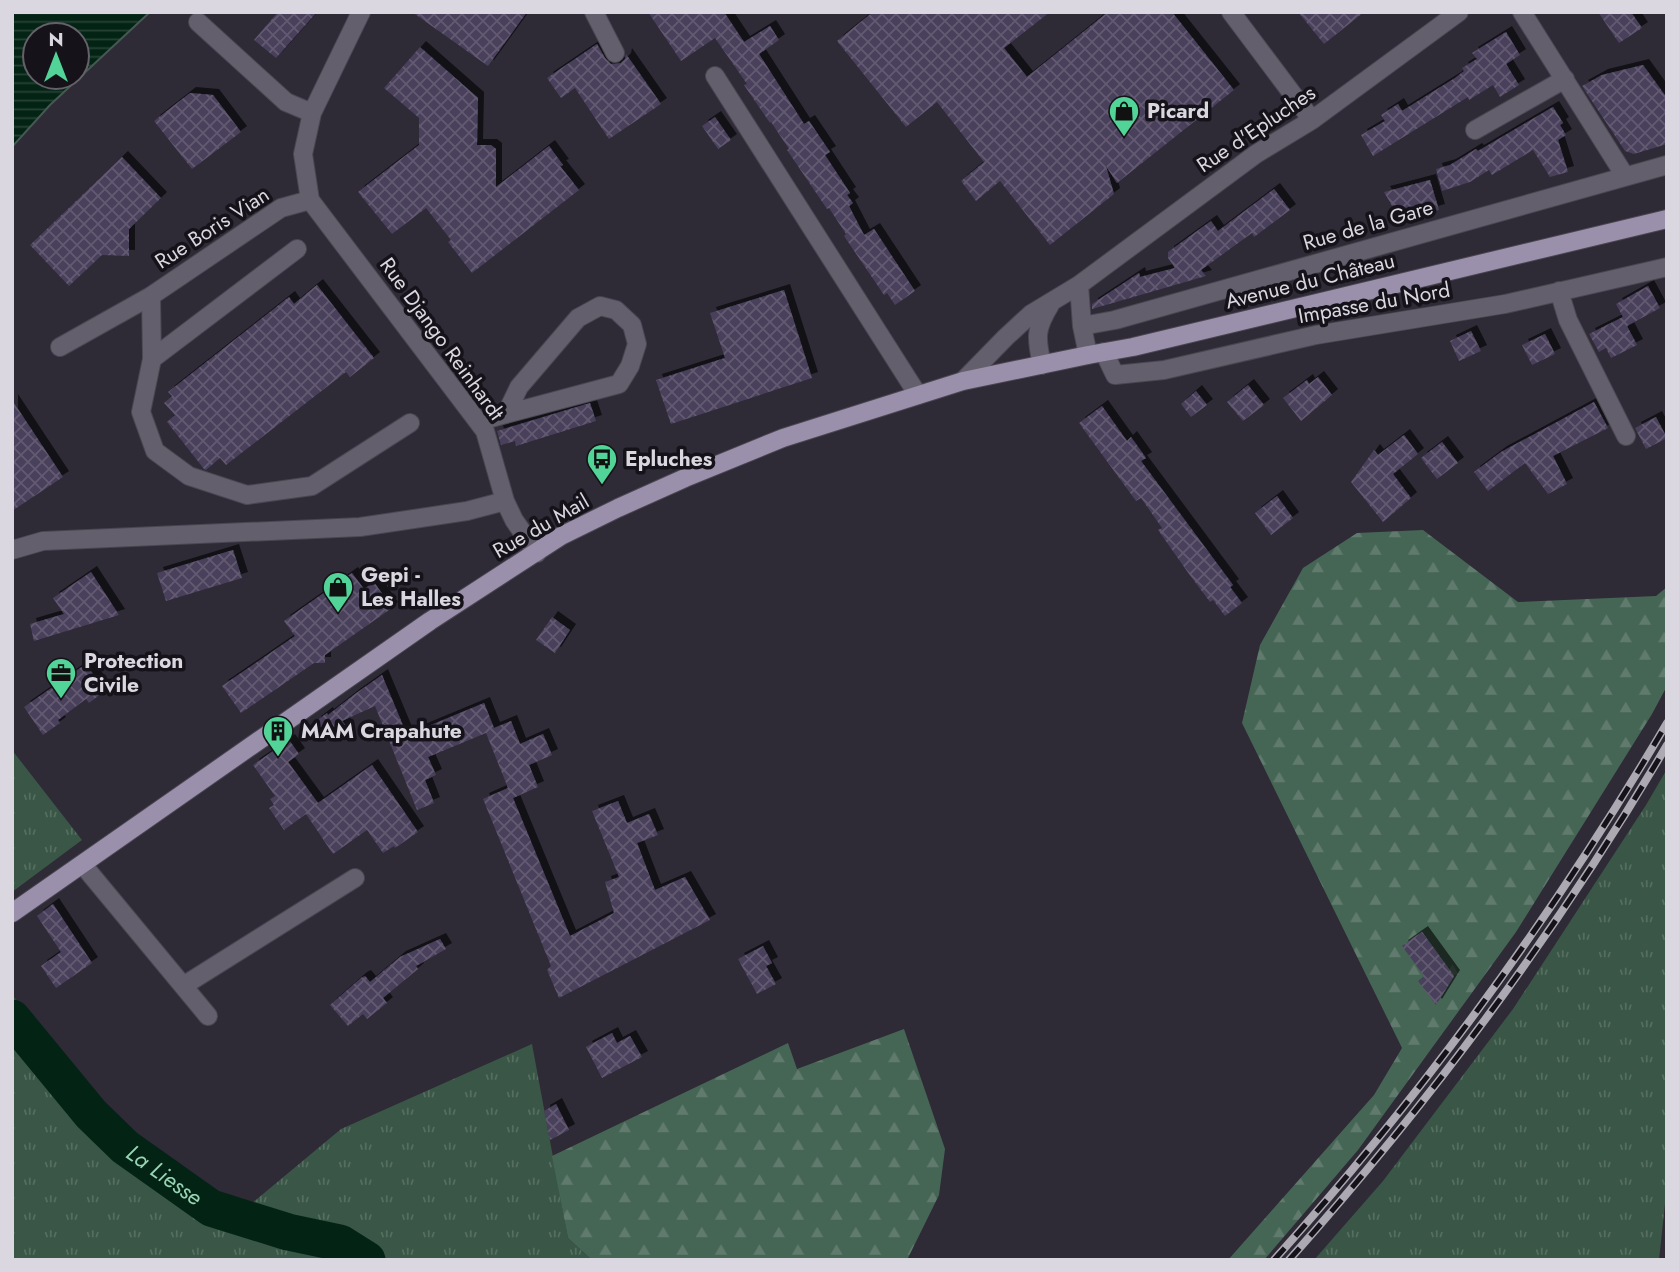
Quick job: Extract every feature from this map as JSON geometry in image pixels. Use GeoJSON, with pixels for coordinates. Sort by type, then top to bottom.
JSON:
{"type":"FeatureCollection","features":[{"type":"Feature","properties":{"kind":"main road","name":"Avenue du Château"},"geometry":{"type":"LineString","coordinates":[[963,381],[1160,341],[1667,219]]}},
{"type":"Feature","properties":{"kind":"main road","name":"Rue du Mail"},"geometry":{"type":"LineString","coordinates":[[12,913],[438,615],[561,536],[685,478],[783,438],[963,381]]}},
{"type":"Feature","properties":{"kind":"street"},"geometry":{"type":"LineString","coordinates":[[310,200],[303,155],[312,113],[361,12]]}},
{"type":"Feature","properties":{"kind":"street"},"geometry":{"type":"LineString","coordinates":[[594,12],[615,53]]}},
{"type":"Feature","properties":{"kind":"street"},"geometry":{"type":"LineString","coordinates":[[1231,12],[1312,120]]}},
{"type":"Feature","properties":{"kind":"street","name":"Rue d'Epluches"},"geometry":{"type":"LineString","coordinates":[[963,381],[1031,314],[1079,285],[1256,155],[1312,120],[1459,12]]}},
{"type":"Feature","properties":{"kind":"street"},"geometry":{"type":"LineString","coordinates":[[1522,12],[1625,176]]}},
{"type":"Feature","properties":{"kind":"street"},"geometry":{"type":"LineString","coordinates":[[198,22],[286,102],[312,113]]}},
{"type":"Feature","properties":{"kind":"street"},"geometry":{"type":"LineString","coordinates":[[715,76],[918,395]]}},
{"type":"Feature","properties":{"kind":"street"},"geometry":{"type":"LineString","coordinates":[[1475,131],[1565,79]]}},
{"type":"Feature","properties":{"kind":"street","name":"Rue de la Gare"},"geometry":{"type":"LineString","coordinates":[[1082,327],[1667,165]]}},
{"type":"Feature","properties":{"kind":"street","name":"Rue Boris Vian"},"geometry":{"type":"LineString","coordinates":[[60,347],[151,296],[281,208],[310,200]]}},
{"type":"Feature","properties":{"kind":"street","name":"Rue Django Reinhardt"},"geometry":{"type":"LineString","coordinates":[[310,200],[480,423],[485,431],[505,501],[514,520],[537,553]]}},
{"type":"Feature","properties":{"kind":"street"},"geometry":{"type":"LineString","coordinates":[[152,359],[297,249]]}},
{"type":"Feature","properties":{"kind":"street","name":"Impasse du Nord"},"geometry":{"type":"LineString","coordinates":[[1096,353],[1115,375],[1164,370],[1316,335],[1505,303],[1667,267]]}},
{"type":"Feature","properties":{"kind":"street"},"geometry":{"type":"LineString","coordinates":[[1079,285],[1082,327],[1096,353]]}},
{"type":"Feature","properties":{"kind":"street"},"geometry":{"type":"LineString","coordinates":[[1559,291],[1568,320],[1626,436]]}},
{"type":"Feature","properties":{"kind":"street"},"geometry":{"type":"LineString","coordinates":[[151,296],[152,359],[141,412],[155,451],[189,476],[247,495],[312,486],[410,423]]}},
{"type":"Feature","properties":{"kind":"street"},"geometry":{"type":"LineString","coordinates":[[1042,365],[1037,343],[1040,321],[1052,302]]}},
{"type":"Feature","properties":{"kind":"street"},"geometry":{"type":"LineString","coordinates":[[480,423],[619,384],[630,366],[637,344],[632,325],[616,310],[600,306],[578,318],[519,387],[506,414]]}},
{"type":"Feature","properties":{"kind":"street"},"geometry":{"type":"LineString","coordinates":[[12,550],[43,541],[360,527],[467,511],[505,501]]}},
{"type":"Feature","properties":{"kind":"street"},"geometry":{"type":"LineString","coordinates":[[83,864],[208,1016]]}},
{"type":"Feature","properties":{"kind":"street"},"geometry":{"type":"LineString","coordinates":[[183,986],[355,878]]}},
{"type":"Feature","properties":{"kind":"green space"},"geometry":{"type":"Polygon","coordinates":[[[1423,530],[1518,602],[1656,596],[1667,587],[1667,686],[1516,932],[1358,1150],[1264,1260],[1228,1260],[1374,1095],[1402,1048],[1242,723],[1260,645],[1303,568],[1357,533],[1423,530]]]}},
{"type":"Feature","properties":{"kind":"green space"},"geometry":{"type":"Polygon","coordinates":[[[12,750],[82,840],[12,892],[12,750]]]}},
{"type":"Feature","properties":{"kind":"green space"},"geometry":{"type":"Polygon","coordinates":[[[1667,769],[1667,1185],[1659,1260],[1314,1260],[1383,1181],[1513,1009],[1667,769]]]}},
{"type":"Feature","properties":{"kind":"green space"},"geometry":{"type":"Polygon","coordinates":[[[12,995],[133,1140],[227,1224],[341,1129],[532,1044],[568,1238],[592,1260],[12,1260],[12,995]]]}},
{"type":"Feature","properties":{"kind":"green space"},"geometry":{"type":"Polygon","coordinates":[[[904,1029],[945,1149],[939,1195],[907,1260],[592,1260],[568,1238],[552,1156],[788,1043],[797,1069],[904,1029]]]}},
{"type":"Feature","properties":{"kind":"shaded area"},"geometry":{"type":"Polygon","coordinates":[[[12,12],[150,12],[91,67],[91,21],[21,21],[21,91],[65,91],[12,147],[12,12]]]}},
{"type":"Feature","properties":{"kind":"building"},"geometry":{"type":"Polygon","coordinates":[[[278,12],[317,12],[276,58],[254,40],[278,12]]]}},
{"type":"Feature","properties":{"kind":"building"},"geometry":{"type":"Polygon","coordinates":[[[412,12],[527,12],[488,66],[412,12]]]}},
{"type":"Feature","properties":{"kind":"building"},"geometry":{"type":"Polygon","coordinates":[[[648,12],[724,12],[744,42],[770,26],[779,40],[759,54],[804,124],[809,121],[830,152],[825,155],[850,193],[847,195],[853,203],[849,206],[864,235],[874,229],[915,291],[895,305],[887,293],[884,295],[715,38],[681,61],[648,12]]]}},
{"type":"Feature","properties":{"kind":"building"},"geometry":{"type":"Polygon","coordinates":[[[873,12],[1050,12],[1004,48],[1027,77],[1108,12],[1172,12],[1234,90],[1117,183],[1106,166],[1114,194],[1050,245],[1000,181],[976,201],[961,181],[984,162],[937,102],[906,127],[837,41],[873,12]]]}},
{"type":"Feature","properties":{"kind":"building"},"geometry":{"type":"Polygon","coordinates":[[[1298,12],[1364,12],[1324,44],[1298,12]]]}},
{"type":"Feature","properties":{"kind":"building"},"geometry":{"type":"Polygon","coordinates":[[[1598,12],[1631,12],[1642,28],[1619,43],[1598,12]]]}},
{"type":"Feature","properties":{"kind":"building"},"geometry":{"type":"Polygon","coordinates":[[[1506,32],[1520,55],[1506,64],[1519,85],[1500,97],[1493,85],[1469,100],[1468,97],[1373,156],[1361,135],[1385,121],[1381,115],[1398,104],[1402,111],[1455,78],[1464,71],[1462,68],[1477,59],[1472,53],[1506,32]]]}},
{"type":"Feature","properties":{"kind":"building"},"geometry":{"type":"Polygon","coordinates":[[[597,44],[611,64],[621,63],[626,54],[661,104],[609,139],[575,88],[561,98],[547,78],[597,44]]]}},
{"type":"Feature","properties":{"kind":"building"},"geometry":{"type":"Polygon","coordinates":[[[420,47],[478,98],[477,145],[491,145],[496,149],[496,187],[549,146],[563,165],[560,166],[579,190],[472,273],[426,208],[392,234],[358,192],[419,145],[419,118],[384,88],[420,47]]]}},
{"type":"Feature","properties":{"kind":"building"},"geometry":{"type":"Polygon","coordinates":[[[1643,65],[1667,98],[1667,144],[1634,154],[1625,151],[1582,86],[1602,75],[1643,65]]]}},
{"type":"Feature","properties":{"kind":"building"},"geometry":{"type":"Polygon","coordinates":[[[190,93],[213,95],[241,132],[192,169],[154,121],[190,93]]]}},
{"type":"Feature","properties":{"kind":"building"},"geometry":{"type":"Polygon","coordinates":[[[1553,107],[1563,123],[1560,125],[1566,135],[1558,140],[1568,172],[1550,177],[1533,150],[1492,175],[1489,170],[1470,182],[1442,191],[1436,169],[1450,165],[1476,149],[1478,151],[1553,107]]]}},
{"type":"Feature","properties":{"kind":"building"},"geometry":{"type":"Polygon","coordinates":[[[715,117],[731,140],[718,149],[702,126],[715,117]]]}},
{"type":"Feature","properties":{"kind":"building"},"geometry":{"type":"Polygon","coordinates":[[[122,157],[161,198],[129,229],[129,256],[102,255],[69,286],[30,245],[122,157]]]}},
{"type":"Feature","properties":{"kind":"building"},"geometry":{"type":"Polygon","coordinates":[[[1430,180],[1439,210],[1407,219],[1404,208],[1395,211],[1384,192],[1430,180]]]}},
{"type":"Feature","properties":{"kind":"building"},"geometry":{"type":"Polygon","coordinates":[[[1274,189],[1290,210],[1254,237],[1252,233],[1201,270],[1206,276],[1092,309],[1092,304],[1139,273],[1140,277],[1175,268],[1168,258],[1168,252],[1211,221],[1218,231],[1274,189]]]}},
{"type":"Feature","properties":{"kind":"building"},"geometry":{"type":"Polygon","coordinates":[[[317,285],[374,358],[350,377],[346,372],[226,465],[220,458],[204,469],[167,422],[175,415],[164,403],[172,396],[168,392],[289,297],[294,304],[317,285]]]}},
{"type":"Feature","properties":{"kind":"building"},"geometry":{"type":"Polygon","coordinates":[[[1648,286],[1660,308],[1627,326],[1637,345],[1611,358],[1606,348],[1599,352],[1589,334],[1623,317],[1616,304],[1648,286]]]}},
{"type":"Feature","properties":{"kind":"building"},"geometry":{"type":"Polygon","coordinates":[[[784,290],[812,378],[671,424],[656,380],[725,358],[710,313],[784,290]]]}},
{"type":"Feature","properties":{"kind":"building"},"geometry":{"type":"Polygon","coordinates":[[[1471,331],[1481,351],[1459,361],[1450,341],[1471,331]]]}},
{"type":"Feature","properties":{"kind":"building"},"geometry":{"type":"Polygon","coordinates":[[[1545,334],[1555,354],[1532,365],[1522,345],[1545,334]]]}},
{"type":"Feature","properties":{"kind":"building"},"geometry":{"type":"Polygon","coordinates":[[[1318,377],[1332,395],[1301,421],[1283,398],[1307,380],[1309,384],[1318,377]]]}},
{"type":"Feature","properties":{"kind":"building"},"geometry":{"type":"Polygon","coordinates":[[[1248,385],[1264,405],[1243,421],[1227,402],[1248,385]]]}},
{"type":"Feature","properties":{"kind":"building"},"geometry":{"type":"Polygon","coordinates":[[[1196,391],[1207,405],[1191,417],[1181,404],[1196,391]]]}},
{"type":"Feature","properties":{"kind":"building"},"geometry":{"type":"Polygon","coordinates":[[[12,400],[63,477],[12,511],[12,400]]]}},
{"type":"Feature","properties":{"kind":"building"},"geometry":{"type":"Polygon","coordinates":[[[1594,402],[1608,428],[1553,456],[1567,484],[1548,494],[1525,463],[1488,491],[1474,472],[1501,452],[1594,402]]]}},
{"type":"Feature","properties":{"kind":"building"},"geometry":{"type":"Polygon","coordinates":[[[590,403],[596,421],[516,446],[515,441],[501,445],[497,431],[590,403]]]}},
{"type":"Feature","properties":{"kind":"building"},"geometry":{"type":"Polygon","coordinates":[[[1102,406],[1127,441],[1131,437],[1146,458],[1141,461],[1233,585],[1230,587],[1242,603],[1225,616],[1213,600],[1210,602],[1189,574],[1158,530],[1162,528],[1141,498],[1136,501],[1079,423],[1102,406]]]}},
{"type":"Feature","properties":{"kind":"building"},"geometry":{"type":"Polygon","coordinates":[[[1656,417],[1667,438],[1646,449],[1635,428],[1656,417]]]}},
{"type":"Feature","properties":{"kind":"building"},"geometry":{"type":"Polygon","coordinates":[[[1404,435],[1418,454],[1393,474],[1411,498],[1383,522],[1351,482],[1374,450],[1378,455],[1404,435]]]}},
{"type":"Feature","properties":{"kind":"building"},"geometry":{"type":"Polygon","coordinates":[[[1442,442],[1458,463],[1437,479],[1421,458],[1442,442]]]}},
{"type":"Feature","properties":{"kind":"building"},"geometry":{"type":"Polygon","coordinates":[[[1277,496],[1293,518],[1271,535],[1255,513],[1277,496]]]}},
{"type":"Feature","properties":{"kind":"building"},"geometry":{"type":"Polygon","coordinates":[[[233,550],[242,578],[166,601],[157,573],[233,550]]]}},
{"type":"Feature","properties":{"kind":"building"},"geometry":{"type":"Polygon","coordinates":[[[91,572],[119,615],[34,641],[30,624],[64,614],[53,598],[91,572]]]}},
{"type":"Feature","properties":{"kind":"building","name":"Gepi - Les Halles"},"geometry":{"type":"Polygon","coordinates":[[[352,573],[364,589],[374,582],[392,608],[325,655],[325,663],[314,663],[241,713],[222,686],[295,636],[284,621],[352,573]]]}},
{"type":"Feature","properties":{"kind":"building"},"geometry":{"type":"Polygon","coordinates":[[[552,617],[570,630],[555,653],[536,640],[552,617]]]}},
{"type":"Feature","properties":{"kind":"building"},"geometry":{"type":"Polygon","coordinates":[[[86,664],[105,691],[89,703],[86,699],[43,735],[24,707],[86,664]]]}},
{"type":"Feature","properties":{"kind":"building"},"geometry":{"type":"Polygon","coordinates":[[[382,675],[407,735],[484,703],[494,728],[511,721],[520,744],[543,734],[552,755],[529,765],[538,787],[513,798],[570,936],[614,913],[605,882],[619,877],[592,811],[618,801],[627,823],[649,814],[658,835],[637,843],[655,890],[685,877],[710,920],[559,998],[547,970],[551,966],[483,799],[508,788],[486,733],[428,757],[436,775],[425,780],[434,803],[417,810],[375,706],[342,721],[346,726],[327,739],[321,730],[315,732],[312,728],[317,724],[315,722],[382,675]]]}},
{"type":"Feature","properties":{"kind":"building"},"geometry":{"type":"Polygon","coordinates":[[[289,740],[299,754],[288,762],[318,803],[372,765],[418,832],[383,853],[367,830],[333,854],[306,814],[284,830],[269,808],[274,805],[270,799],[275,796],[253,765],[289,740]]]}},
{"type":"Feature","properties":{"kind":"building"},"geometry":{"type":"Polygon","coordinates":[[[53,904],[92,963],[56,988],[41,966],[61,952],[37,916],[53,904]]]}},
{"type":"Feature","properties":{"kind":"building"},"geometry":{"type":"Polygon","coordinates":[[[1422,932],[1454,976],[1436,1005],[1418,981],[1424,976],[1402,946],[1422,932]]]}},
{"type":"Feature","properties":{"kind":"building"},"geometry":{"type":"Polygon","coordinates":[[[440,939],[446,949],[416,966],[418,969],[383,998],[387,1003],[367,1019],[363,1014],[348,1026],[330,1005],[361,978],[365,976],[370,982],[400,957],[440,939]]]}},
{"type":"Feature","properties":{"kind":"building"},"geometry":{"type":"Polygon","coordinates":[[[763,946],[772,963],[766,966],[776,984],[757,994],[738,959],[763,946]]]}},
{"type":"Feature","properties":{"kind":"building"},"geometry":{"type":"Polygon","coordinates":[[[612,1033],[617,1043],[630,1036],[642,1057],[602,1078],[586,1047],[612,1033]]]}},
{"type":"Feature","properties":{"kind":"building"},"geometry":{"type":"Polygon","coordinates":[[[556,1104],[569,1130],[550,1140],[544,1111],[556,1104]]]}},
{"type":"Feature","properties":{"kind":"waterway","name":"La Liesse"},"geometry":{"type":"LineString","coordinates":[[12,1018],[91,1114],[125,1147],[211,1208],[288,1232],[340,1243],[367,1260]]}},
{"type":"Feature","properties":{"kind":"railway"},"geometry":{"type":"LineString","coordinates":[[1274,1260],[1382,1133],[1484,1001],[1579,865],[1667,723]]}},
{"type":"Feature","properties":{"kind":"railway"},"geometry":{"type":"LineString","coordinates":[[1289,1260],[1393,1138],[1491,1012],[1582,881],[1667,745]]}},
{"type":"Feature","properties":{"kind":"place","name":"Picard"},"geometry":{"type":"Point","coordinates":[1124,138]}},
{"type":"Feature","properties":{"kind":"place","name":"Epluches"},"geometry":{"type":"Point","coordinates":[602,486]}},
{"type":"Feature","properties":{"kind":"place","name":"Gepi - Les Halles"},"geometry":{"type":"Point","coordinates":[338,614]}},
{"type":"Feature","properties":{"kind":"place","name":"Protection Civile"},"geometry":{"type":"Point","coordinates":[61,700]}},
{"type":"Feature","properties":{"kind":"place","name":"MAM Crapahute"},"geometry":{"type":"Point","coordinates":[278,758]}}]}
